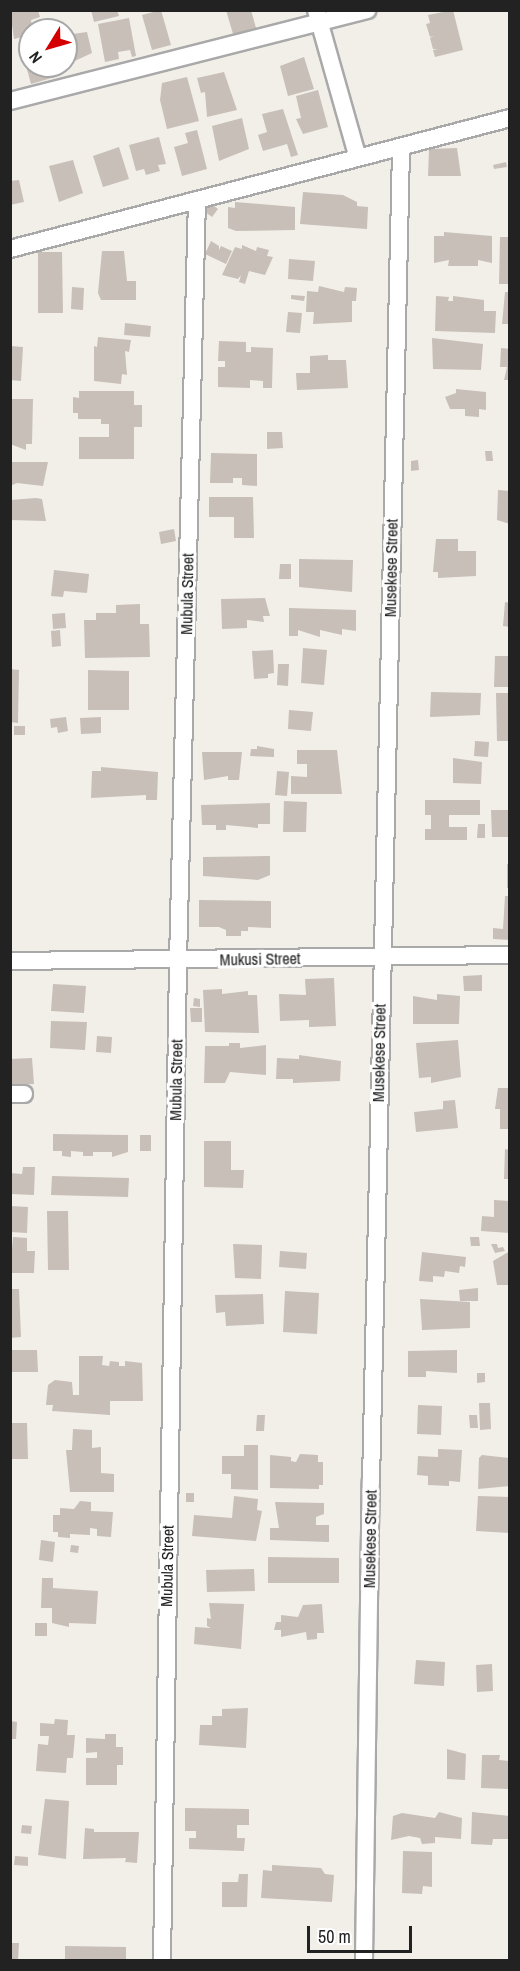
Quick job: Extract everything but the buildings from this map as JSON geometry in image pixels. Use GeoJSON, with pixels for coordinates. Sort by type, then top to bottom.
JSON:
{"type":"FeatureCollection","features":[{"type":"Feature","properties":{"kind":"street"},"geometry":{"type":"LineString","coordinates":[[10,101],[318,17],[368,10]]}},
{"type":"Feature","properties":{"kind":"street"},"geometry":{"type":"LineString","coordinates":[[318,17],[357,155]]}},
{"type":"Feature","properties":{"kind":"street"},"geometry":{"type":"LineString","coordinates":[[10,249],[198,200],[357,155],[401,147],[510,118]]}},
{"type":"Feature","properties":{"kind":"street","name":"Musekese Street"},"geometry":{"type":"LineString","coordinates":[[364,1960],[381,957],[401,147]]}},
{"type":"Feature","properties":{"kind":"street","name":"Mubula Street"},"geometry":{"type":"LineString","coordinates":[[162,1960],[178,960],[198,200]]}},
{"type":"Feature","properties":{"kind":"street","name":"Mukusi Street"},"geometry":{"type":"LineString","coordinates":[[10,961],[510,955]]}}]}
